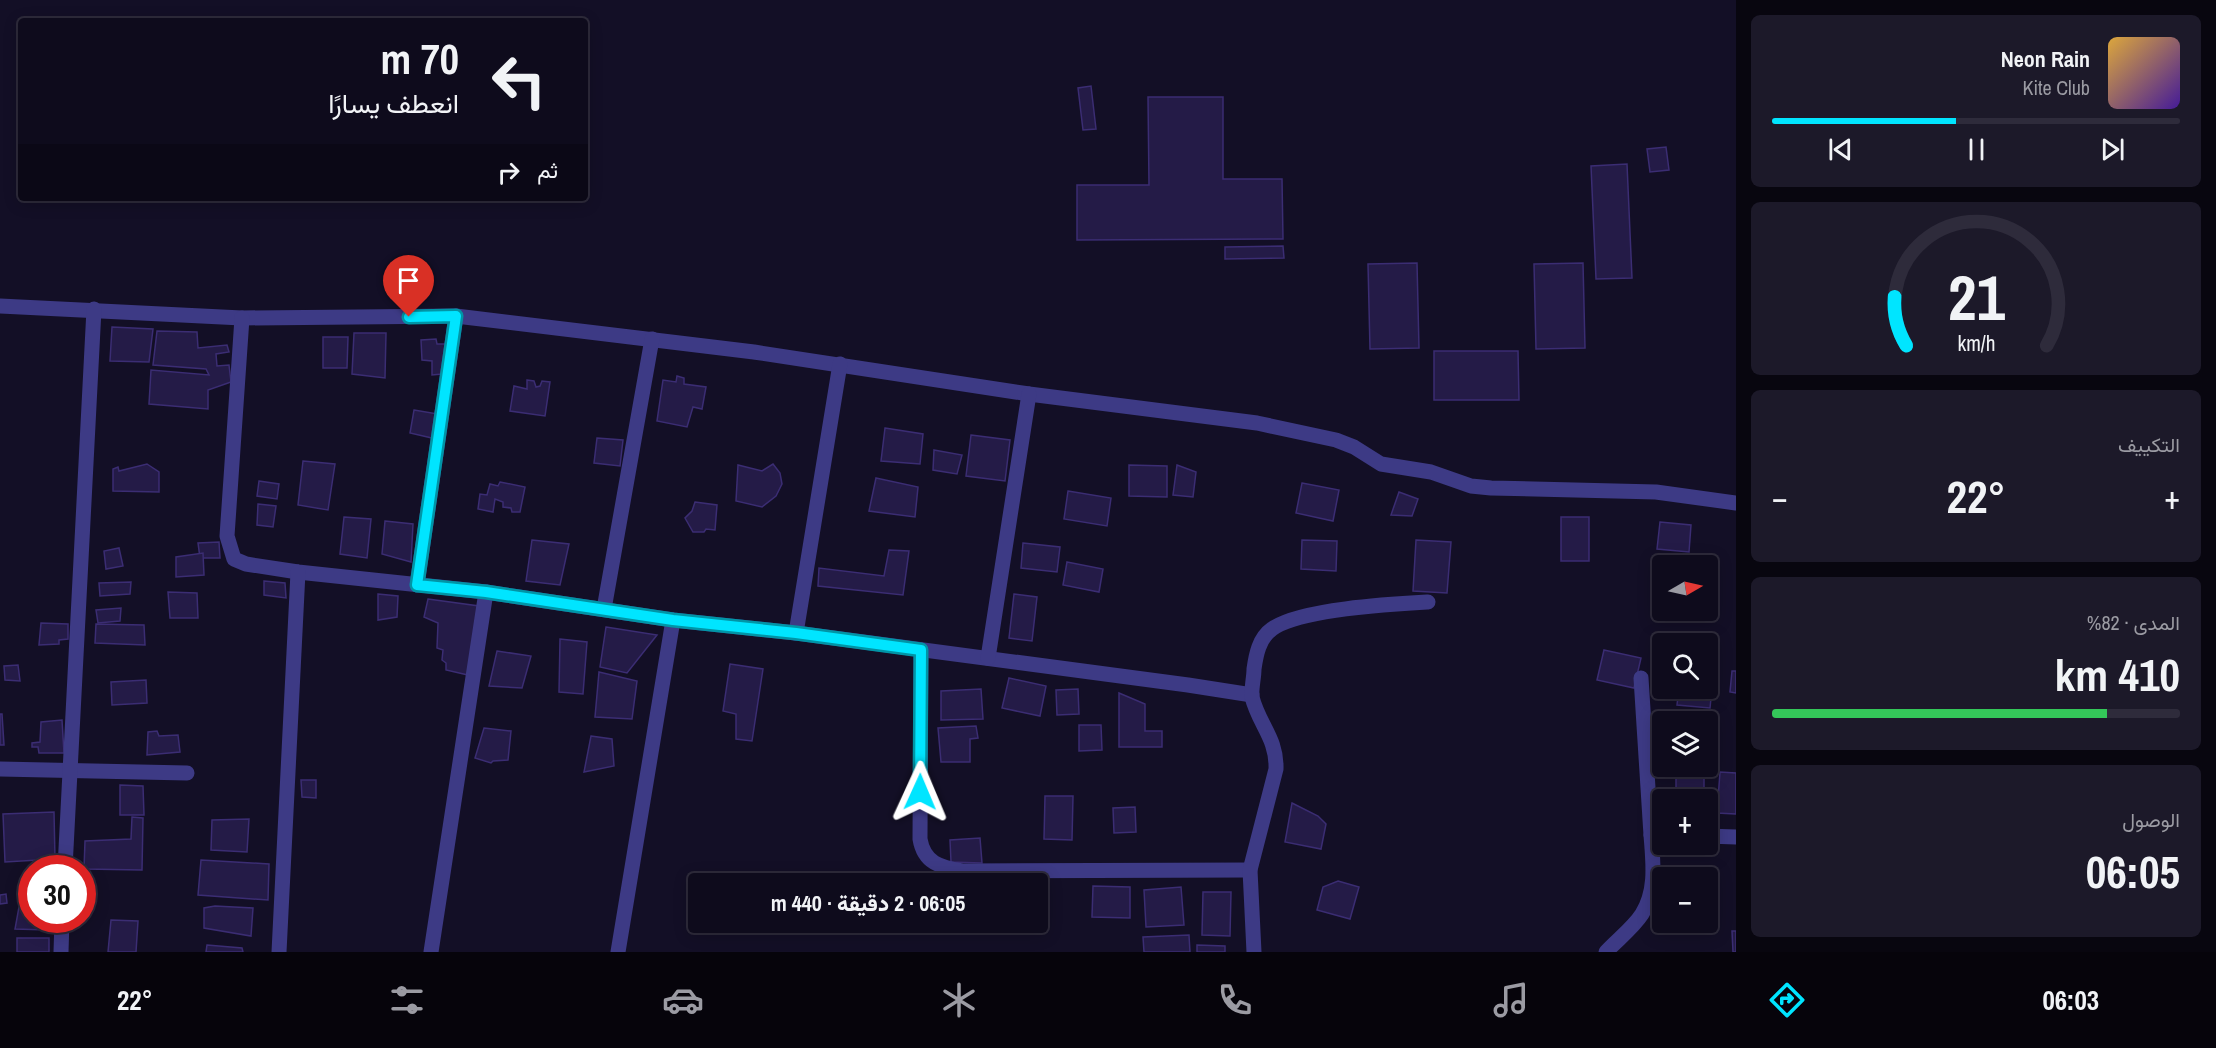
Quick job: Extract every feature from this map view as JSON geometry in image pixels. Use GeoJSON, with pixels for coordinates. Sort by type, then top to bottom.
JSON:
{"type":"FeatureCollection","features":[{"type":"Feature","properties":{"kind":"street"},"geometry":{"type":"LineString","coordinates":[[0,306],[242,318],[456,316],[840,364],[1029,394],[1257,423],[1336,441],[1354,447],[1381,464],[1431,471],[1471,486],[1656,492],[1736,503]]}},
{"type":"Feature","properties":{"kind":"street"},"geometry":{"type":"LineString","coordinates":[[66,855],[94,309]]}},
{"type":"Feature","properties":{"kind":"street"},"geometry":{"type":"LineString","coordinates":[[417,585],[456,316]]}},
{"type":"Feature","properties":{"kind":"street"},"geometry":{"type":"LineString","coordinates":[[242,318],[227,530],[229,548],[234,559],[246,564],[298,572],[486,592],[673,620],[796,633],[1252,695]]}},
{"type":"Feature","properties":{"kind":"street"},"geometry":{"type":"LineString","coordinates":[[604,609],[652,339]]}},
{"type":"Feature","properties":{"kind":"street"},"geometry":{"type":"LineString","coordinates":[[796,633],[840,364]]}},
{"type":"Feature","properties":{"kind":"street"},"geometry":{"type":"LineString","coordinates":[[988,658],[1029,394]]}},
{"type":"Feature","properties":{"kind":"street"},"geometry":{"type":"LineString","coordinates":[[279,952],[298,572]]}},
{"type":"Feature","properties":{"kind":"street"},"geometry":{"type":"LineString","coordinates":[[430,952],[486,592]]}},
{"type":"Feature","properties":{"kind":"street"},"geometry":{"type":"LineString","coordinates":[[1254,952],[1250,870],[1276,769],[1277,756],[1275,745],[1252,695],[1259,645],[1270,630],[1288,620],[1380,605],[1428,602]]}},
{"type":"Feature","properties":{"kind":"street"},"geometry":{"type":"LineString","coordinates":[[618,952],[673,620]]}},
{"type":"Feature","properties":{"kind":"street"},"geometry":{"type":"LineString","coordinates":[[921,650],[920,839],[922,850],[929,860],[962,871],[1250,870]]}},
{"type":"Feature","properties":{"kind":"street"},"geometry":{"type":"LineString","coordinates":[[1641,678],[1652,789]]}},
{"type":"Feature","properties":{"kind":"street"},"geometry":{"type":"LineString","coordinates":[[0,769],[187,773]]}},
{"type":"Feature","properties":{"kind":"street"},"geometry":{"type":"LineString","coordinates":[[1718,836],[1736,837]]}},
{"type":"Feature","properties":{"kind":"street"},"geometry":{"type":"LineString","coordinates":[[1606,952],[1641,916],[1650,896],[1655,855]]}},
{"type":"Feature","properties":{"kind":"street"},"geometry":{"type":"LineString","coordinates":[[61,952],[62,933]]}},
{"type":"Feature","properties":{"kind":"building"},"geometry":{"type":"Polygon","coordinates":[[[1091,86],[1096,129],[1083,130],[1078,88],[1091,86]]]}},
{"type":"Feature","properties":{"kind":"building"},"geometry":{"type":"Polygon","coordinates":[[[1148,97],[1223,97],[1223,179],[1282,179],[1283,239],[1077,240],[1077,185],[1149,185],[1148,97]]]}},
{"type":"Feature","properties":{"kind":"building"},"geometry":{"type":"Polygon","coordinates":[[[1666,147],[1669,170],[1650,172],[1647,149],[1666,147]]]}},
{"type":"Feature","properties":{"kind":"building"},"geometry":{"type":"Polygon","coordinates":[[[1627,164],[1632,278],[1596,279],[1591,166],[1627,164]]]}},
{"type":"Feature","properties":{"kind":"building"},"geometry":{"type":"Polygon","coordinates":[[[1283,246],[1284,258],[1225,259],[1225,247],[1283,246]]]}},
{"type":"Feature","properties":{"kind":"building"},"geometry":{"type":"Polygon","coordinates":[[[1417,263],[1419,348],[1370,349],[1368,264],[1417,263]]]}},
{"type":"Feature","properties":{"kind":"building"},"geometry":{"type":"Polygon","coordinates":[[[1583,263],[1585,348],[1536,349],[1534,264],[1583,263]]]}},
{"type":"Feature","properties":{"kind":"building"},"geometry":{"type":"Polygon","coordinates":[[[112,327],[153,329],[149,362],[110,361],[112,327]]]}},
{"type":"Feature","properties":{"kind":"building"},"geometry":{"type":"Polygon","coordinates":[[[157,331],[197,332],[198,348],[227,345],[229,352],[216,354],[217,366],[229,365],[231,382],[208,390],[208,409],[149,404],[151,370],[209,375],[206,369],[153,365],[157,331]]]}},
{"type":"Feature","properties":{"kind":"building"},"geometry":{"type":"Polygon","coordinates":[[[354,333],[386,333],[385,378],[352,374],[354,333]]]}},
{"type":"Feature","properties":{"kind":"building"},"geometry":{"type":"Polygon","coordinates":[[[323,337],[348,337],[347,368],[323,368],[323,337]]]}},
{"type":"Feature","properties":{"kind":"building"},"geometry":{"type":"Polygon","coordinates":[[[436,339],[437,344],[446,344],[442,374],[432,375],[432,361],[422,360],[421,340],[436,339]]]}},
{"type":"Feature","properties":{"kind":"building"},"geometry":{"type":"Polygon","coordinates":[[[1434,351],[1518,351],[1519,400],[1434,400],[1434,351]]]}},
{"type":"Feature","properties":{"kind":"building"},"geometry":{"type":"Polygon","coordinates":[[[677,376],[684,378],[684,384],[706,387],[702,409],[693,407],[687,427],[657,421],[663,380],[676,382],[677,376]]]}},
{"type":"Feature","properties":{"kind":"building"},"geometry":{"type":"Polygon","coordinates":[[[527,380],[534,381],[536,387],[540,386],[542,381],[550,382],[545,416],[510,411],[514,386],[527,389],[527,380]]]}},
{"type":"Feature","properties":{"kind":"building"},"geometry":{"type":"Polygon","coordinates":[[[414,410],[438,414],[432,438],[410,433],[414,410]]]}},
{"type":"Feature","properties":{"kind":"building"},"geometry":{"type":"Polygon","coordinates":[[[885,428],[923,434],[920,464],[881,461],[885,428]]]}},
{"type":"Feature","properties":{"kind":"building"},"geometry":{"type":"Polygon","coordinates":[[[971,435],[1010,440],[1005,481],[966,476],[971,435]]]}},
{"type":"Feature","properties":{"kind":"building"},"geometry":{"type":"Polygon","coordinates":[[[597,438],[623,440],[620,466],[594,463],[597,438]]]}},
{"type":"Feature","properties":{"kind":"building"},"geometry":{"type":"Polygon","coordinates":[[[934,450],[962,455],[957,474],[933,470],[934,450]]]}},
{"type":"Feature","properties":{"kind":"building"},"geometry":{"type":"Polygon","coordinates":[[[303,461],[335,464],[328,510],[298,505],[303,461]]]}},
{"type":"Feature","properties":{"kind":"building"},"geometry":{"type":"Polygon","coordinates":[[[147,464],[159,472],[159,492],[113,491],[113,469],[118,467],[119,471],[147,464]]]}},
{"type":"Feature","properties":{"kind":"building"},"geometry":{"type":"Polygon","coordinates":[[[773,464],[780,473],[782,484],[776,496],[762,507],[736,501],[738,465],[762,471],[773,464]]]}},
{"type":"Feature","properties":{"kind":"building"},"geometry":{"type":"Polygon","coordinates":[[[1129,465],[1167,466],[1167,497],[1129,496],[1129,465]]]}},
{"type":"Feature","properties":{"kind":"building"},"geometry":{"type":"Polygon","coordinates":[[[1177,465],[1196,472],[1193,497],[1173,495],[1177,465]]]}},
{"type":"Feature","properties":{"kind":"building"},"geometry":{"type":"Polygon","coordinates":[[[876,478],[918,487],[915,517],[869,511],[876,478]]]}},
{"type":"Feature","properties":{"kind":"building"},"geometry":{"type":"Polygon","coordinates":[[[259,481],[279,484],[277,499],[257,496],[259,481]]]}},
{"type":"Feature","properties":{"kind":"building"},"geometry":{"type":"Polygon","coordinates":[[[500,482],[525,487],[520,512],[512,512],[511,508],[503,507],[503,502],[495,499],[493,512],[478,509],[480,494],[487,495],[490,484],[498,486],[500,482]]]}},
{"type":"Feature","properties":{"kind":"building"},"geometry":{"type":"Polygon","coordinates":[[[1302,483],[1339,490],[1333,521],[1296,513],[1302,483]]]}},
{"type":"Feature","properties":{"kind":"building"},"geometry":{"type":"Polygon","coordinates":[[[1068,491],[1111,498],[1107,526],[1064,519],[1068,491]]]}},
{"type":"Feature","properties":{"kind":"building"},"geometry":{"type":"Polygon","coordinates":[[[1399,492],[1418,499],[1412,516],[1391,515],[1399,492]]]}},
{"type":"Feature","properties":{"kind":"building"},"geometry":{"type":"Polygon","coordinates":[[[695,502],[717,505],[715,530],[706,529],[704,532],[693,532],[685,518],[692,511],[695,502]]]}},
{"type":"Feature","properties":{"kind":"building"},"geometry":{"type":"Polygon","coordinates":[[[258,504],[276,506],[273,527],[257,525],[258,504]]]}},
{"type":"Feature","properties":{"kind":"building"},"geometry":{"type":"Polygon","coordinates":[[[344,517],[371,519],[367,558],[340,554],[344,517]]]}},
{"type":"Feature","properties":{"kind":"building"},"geometry":{"type":"Polygon","coordinates":[[[1561,517],[1589,517],[1589,561],[1561,561],[1561,517]]]}},
{"type":"Feature","properties":{"kind":"building"},"geometry":{"type":"Polygon","coordinates":[[[385,521],[413,524],[411,562],[382,554],[385,521]]]}},
{"type":"Feature","properties":{"kind":"building"},"geometry":{"type":"Polygon","coordinates":[[[1660,522],[1691,525],[1689,552],[1657,549],[1660,522]]]}},
{"type":"Feature","properties":{"kind":"building"},"geometry":{"type":"Polygon","coordinates":[[[532,540],[569,544],[560,585],[526,581],[532,540]]]}},
{"type":"Feature","properties":{"kind":"building"},"geometry":{"type":"Polygon","coordinates":[[[1302,540],[1337,541],[1336,571],[1301,569],[1302,540]]]}},
{"type":"Feature","properties":{"kind":"building"},"geometry":{"type":"Polygon","coordinates":[[[1416,540],[1451,542],[1447,593],[1413,591],[1416,540]]]}},
{"type":"Feature","properties":{"kind":"building"},"geometry":{"type":"Polygon","coordinates":[[[219,542],[220,558],[200,558],[198,543],[219,542]]]}},
{"type":"Feature","properties":{"kind":"building"},"geometry":{"type":"Polygon","coordinates":[[[1023,543],[1060,547],[1057,572],[1021,568],[1023,543]]]}},
{"type":"Feature","properties":{"kind":"building"},"geometry":{"type":"Polygon","coordinates":[[[119,548],[123,566],[106,569],[104,551],[119,548]]]}},
{"type":"Feature","properties":{"kind":"building"},"geometry":{"type":"Polygon","coordinates":[[[889,550],[909,551],[903,595],[818,586],[819,568],[884,576],[889,550]]]}},
{"type":"Feature","properties":{"kind":"building"},"geometry":{"type":"Polygon","coordinates":[[[203,553],[204,575],[176,577],[176,557],[203,553]]]}},
{"type":"Feature","properties":{"kind":"building"},"geometry":{"type":"Polygon","coordinates":[[[1067,562],[1103,569],[1099,592],[1063,585],[1067,562]]]}},
{"type":"Feature","properties":{"kind":"building"},"geometry":{"type":"Polygon","coordinates":[[[264,581],[285,583],[286,598],[264,595],[264,581]]]}},
{"type":"Feature","properties":{"kind":"building"},"geometry":{"type":"Polygon","coordinates":[[[131,582],[130,594],[100,596],[99,583],[131,582]]]}},
{"type":"Feature","properties":{"kind":"building"},"geometry":{"type":"Polygon","coordinates":[[[168,592],[197,593],[198,618],[170,618],[168,592]]]}},
{"type":"Feature","properties":{"kind":"building"},"geometry":{"type":"Polygon","coordinates":[[[378,594],[398,596],[397,617],[378,620],[378,594]]]}},
{"type":"Feature","properties":{"kind":"building"},"geometry":{"type":"Polygon","coordinates":[[[1014,594],[1037,597],[1032,641],[1009,638],[1014,594]]]}},
{"type":"Feature","properties":{"kind":"building"},"geometry":{"type":"Polygon","coordinates":[[[428,599],[479,606],[468,675],[446,670],[446,663],[442,660],[443,650],[437,648],[438,623],[424,617],[428,599]]]}},
{"type":"Feature","properties":{"kind":"building"},"geometry":{"type":"Polygon","coordinates":[[[121,608],[120,621],[98,623],[96,610],[121,608]]]}},
{"type":"Feature","properties":{"kind":"building"},"geometry":{"type":"Polygon","coordinates":[[[41,623],[68,624],[68,639],[59,640],[59,644],[39,645],[41,623]]]}},
{"type":"Feature","properties":{"kind":"building"},"geometry":{"type":"Polygon","coordinates":[[[96,624],[144,625],[145,645],[95,643],[96,624]]]}},
{"type":"Feature","properties":{"kind":"building"},"geometry":{"type":"Polygon","coordinates":[[[606,627],[657,635],[627,673],[600,667],[606,627]]]}},
{"type":"Feature","properties":{"kind":"building"},"geometry":{"type":"Polygon","coordinates":[[[560,639],[587,642],[583,694],[559,692],[560,639]]]}},
{"type":"Feature","properties":{"kind":"building"},"geometry":{"type":"Polygon","coordinates":[[[1604,650],[1641,658],[1634,688],[1597,680],[1604,650]]]}},
{"type":"Feature","properties":{"kind":"building"},"geometry":{"type":"Polygon","coordinates":[[[497,651],[531,656],[522,688],[489,686],[497,651]]]}},
{"type":"Feature","properties":{"kind":"building"},"geometry":{"type":"Polygon","coordinates":[[[730,664],[763,669],[752,741],[736,739],[736,714],[723,711],[730,664]]]}},
{"type":"Feature","properties":{"kind":"building"},"geometry":{"type":"Polygon","coordinates":[[[18,665],[20,681],[5,680],[4,666],[18,665]]]}},
{"type":"Feature","properties":{"kind":"building"},"geometry":{"type":"Polygon","coordinates":[[[1732,671],[1736,671],[1736,693],[1730,692],[1732,671]]]}},
{"type":"Feature","properties":{"kind":"building"},"geometry":{"type":"Polygon","coordinates":[[[599,672],[637,681],[632,719],[595,717],[599,672]]]}},
{"type":"Feature","properties":{"kind":"building"},"geometry":{"type":"Polygon","coordinates":[[[1009,678],[1046,686],[1040,716],[1002,708],[1009,678]]]}},
{"type":"Feature","properties":{"kind":"building"},"geometry":{"type":"Polygon","coordinates":[[[146,680],[147,703],[112,705],[111,682],[146,680]]]}},
{"type":"Feature","properties":{"kind":"building"},"geometry":{"type":"Polygon","coordinates":[[[981,689],[983,719],[941,720],[941,691],[981,689]]]}},
{"type":"Feature","properties":{"kind":"building"},"geometry":{"type":"Polygon","coordinates":[[[1078,689],[1079,714],[1057,715],[1056,690],[1078,689]]]}},
{"type":"Feature","properties":{"kind":"building"},"geometry":{"type":"Polygon","coordinates":[[[1119,693],[1145,704],[1145,731],[1162,731],[1162,747],[1119,747],[1119,693]]]}},
{"type":"Feature","properties":{"kind":"building"},"geometry":{"type":"Polygon","coordinates":[[[1678,699],[1711,699],[1710,708],[1677,705],[1678,699]]]}},
{"type":"Feature","properties":{"kind":"building"},"geometry":{"type":"Polygon","coordinates":[[[0,714],[2,714],[4,745],[0,745],[0,714]]]}},
{"type":"Feature","properties":{"kind":"building"},"geometry":{"type":"Polygon","coordinates":[[[62,720],[64,753],[39,753],[38,747],[32,747],[32,743],[40,742],[41,722],[62,720]]]}},
{"type":"Feature","properties":{"kind":"building"},"geometry":{"type":"Polygon","coordinates":[[[1079,725],[1101,725],[1102,750],[1079,751],[1079,725]]]}},
{"type":"Feature","properties":{"kind":"building"},"geometry":{"type":"Polygon","coordinates":[[[976,726],[978,738],[970,739],[970,762],[941,762],[938,728],[976,726]]]}},
{"type":"Feature","properties":{"kind":"building"},"geometry":{"type":"Polygon","coordinates":[[[484,728],[511,731],[508,760],[491,763],[475,758],[484,728]]]}},
{"type":"Feature","properties":{"kind":"building"},"geometry":{"type":"Polygon","coordinates":[[[157,731],[159,736],[178,735],[180,752],[147,755],[148,732],[157,731]]]}},
{"type":"Feature","properties":{"kind":"building"},"geometry":{"type":"Polygon","coordinates":[[[591,736],[612,739],[614,766],[584,772],[591,736]]]}},
{"type":"Feature","properties":{"kind":"building"},"geometry":{"type":"Polygon","coordinates":[[[1720,772],[1736,773],[1736,814],[1718,813],[1720,772]]]}},
{"type":"Feature","properties":{"kind":"building"},"geometry":{"type":"Polygon","coordinates":[[[1676,777],[1704,777],[1704,789],[1676,789],[1676,777]]]}},
{"type":"Feature","properties":{"kind":"building"},"geometry":{"type":"Polygon","coordinates":[[[301,780],[316,780],[316,798],[302,797],[301,780]]]}},
{"type":"Feature","properties":{"kind":"building"},"geometry":{"type":"Polygon","coordinates":[[[120,785],[143,786],[144,815],[120,815],[120,785]]]}},
{"type":"Feature","properties":{"kind":"building"},"geometry":{"type":"Polygon","coordinates":[[[1045,796],[1073,796],[1072,840],[1044,839],[1045,796]]]}},
{"type":"Feature","properties":{"kind":"building"},"geometry":{"type":"Polygon","coordinates":[[[1292,803],[1318,816],[1326,824],[1321,849],[1285,842],[1292,803]]]}},
{"type":"Feature","properties":{"kind":"building"},"geometry":{"type":"Polygon","coordinates":[[[1135,807],[1136,832],[1114,833],[1113,808],[1135,807]]]}},
{"type":"Feature","properties":{"kind":"building"},"geometry":{"type":"Polygon","coordinates":[[[54,812],[55,855],[18,855],[18,861],[5,862],[3,814],[54,812]]]}},
{"type":"Feature","properties":{"kind":"building"},"geometry":{"type":"Polygon","coordinates":[[[132,817],[143,818],[142,870],[96,869],[96,855],[84,855],[85,841],[131,839],[132,817]]]}},
{"type":"Feature","properties":{"kind":"building"},"geometry":{"type":"Polygon","coordinates":[[[249,819],[247,852],[211,850],[212,820],[249,819]]]}},
{"type":"Feature","properties":{"kind":"building"},"geometry":{"type":"Polygon","coordinates":[[[980,838],[982,863],[951,862],[950,840],[980,838]]]}},
{"type":"Feature","properties":{"kind":"building"},"geometry":{"type":"Polygon","coordinates":[[[201,860],[269,864],[268,900],[198,895],[201,860]]]}},
{"type":"Feature","properties":{"kind":"building"},"geometry":{"type":"Polygon","coordinates":[[[1338,881],[1359,887],[1350,919],[1317,910],[1323,887],[1338,881]]]}},
{"type":"Feature","properties":{"kind":"building"},"geometry":{"type":"Polygon","coordinates":[[[1093,886],[1130,887],[1130,918],[1092,917],[1093,886]]]}},
{"type":"Feature","properties":{"kind":"building"},"geometry":{"type":"Polygon","coordinates":[[[1181,887],[1184,925],[1146,927],[1144,890],[1181,887]]]}},
{"type":"Feature","properties":{"kind":"building"},"geometry":{"type":"Polygon","coordinates":[[[1203,892],[1231,892],[1230,936],[1202,935],[1203,892]]]}},
{"type":"Feature","properties":{"kind":"building"},"geometry":{"type":"Polygon","coordinates":[[[6,894],[7,903],[0,904],[0,895],[6,894]]]}},
{"type":"Feature","properties":{"kind":"building"},"geometry":{"type":"Polygon","coordinates":[[[215,906],[253,908],[251,936],[204,928],[204,908],[215,906]]]}},
{"type":"Feature","properties":{"kind":"building"},"geometry":{"type":"Polygon","coordinates":[[[18,912],[18,929],[15,929],[18,912]]]}},
{"type":"Feature","properties":{"kind":"building"},"geometry":{"type":"Polygon","coordinates":[[[111,920],[138,921],[136,952],[108,952],[111,920]]]}},
{"type":"Feature","properties":{"kind":"building"},"geometry":{"type":"Polygon","coordinates":[[[1732,931],[1736,931],[1736,952],[1733,952],[1732,931]]]}},
{"type":"Feature","properties":{"kind":"building"},"geometry":{"type":"Polygon","coordinates":[[[1189,935],[1190,952],[1144,952],[1143,937],[1189,935]]]}},
{"type":"Feature","properties":{"kind":"building"},"geometry":{"type":"Polygon","coordinates":[[[17,938],[49,938],[49,952],[17,952],[17,938]]]}},
{"type":"Feature","properties":{"kind":"building"},"geometry":{"type":"Polygon","coordinates":[[[207,945],[242,948],[243,952],[206,952],[207,945]]]}},
{"type":"Feature","properties":{"kind":"building"},"geometry":{"type":"Polygon","coordinates":[[[1197,945],[1225,946],[1225,952],[1197,952],[1197,945]]]}},
{"type":"Feature","properties":{"kind":"route"},"geometry":{"type":"LineString","coordinates":[[409,317],[456,316],[417,585],[486,592],[673,620],[796,633],[921,650],[920,792]]}}]}
